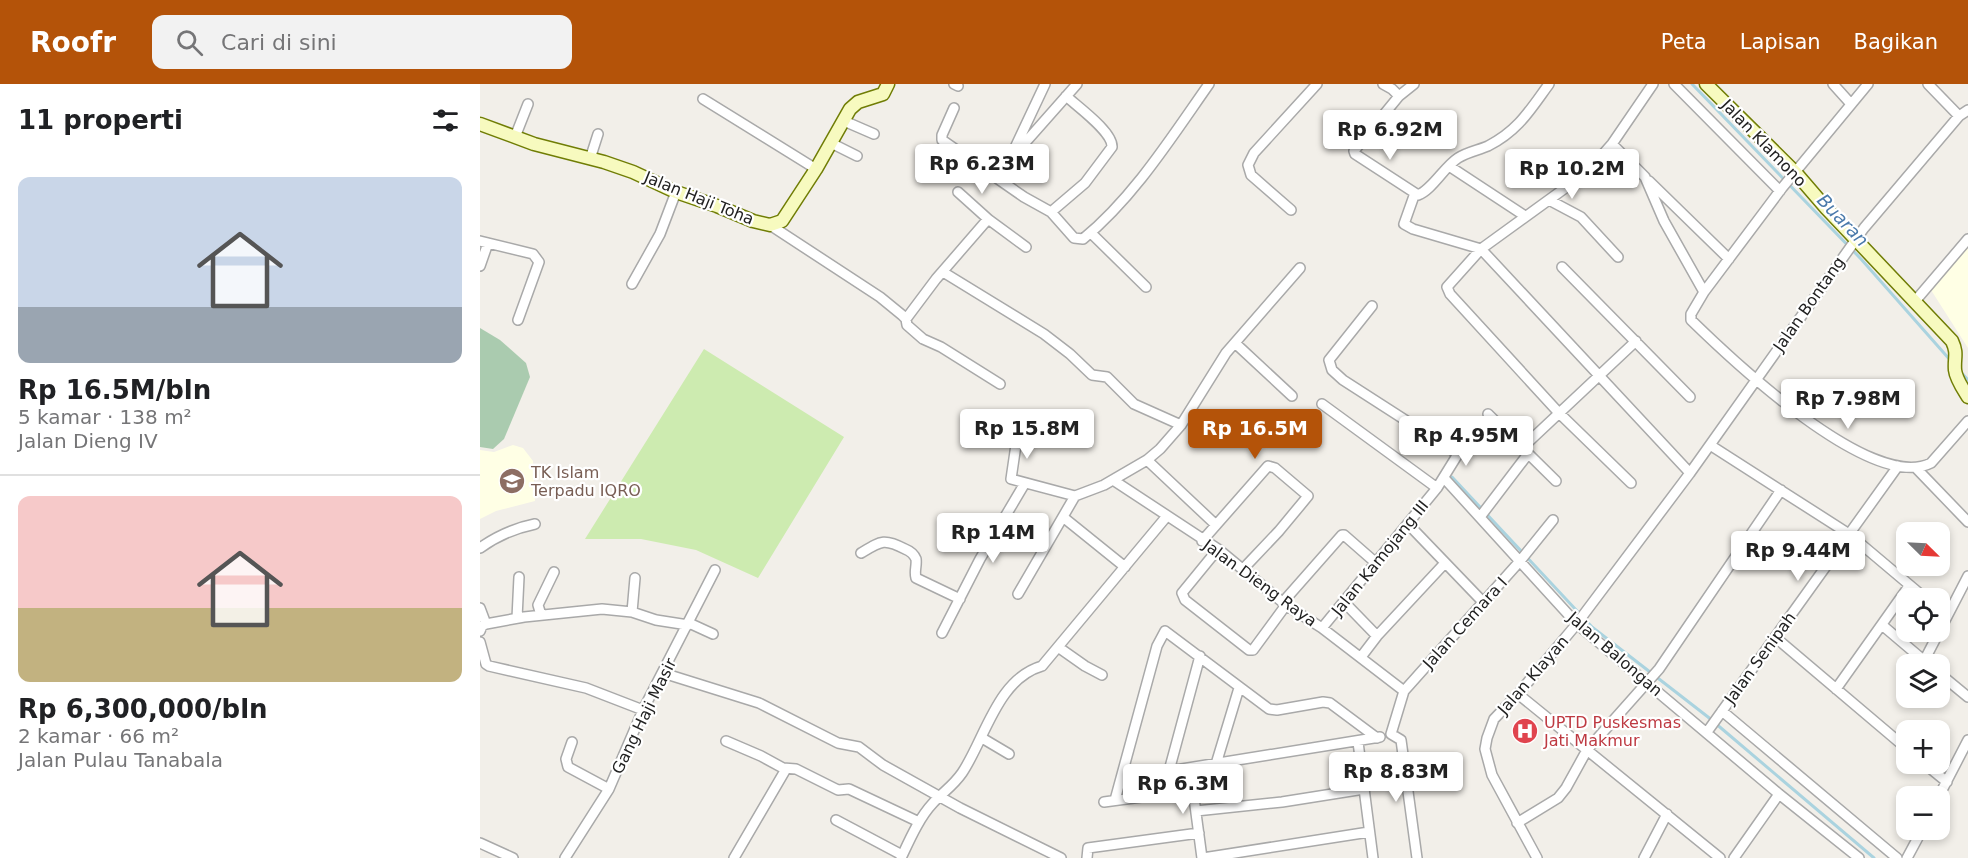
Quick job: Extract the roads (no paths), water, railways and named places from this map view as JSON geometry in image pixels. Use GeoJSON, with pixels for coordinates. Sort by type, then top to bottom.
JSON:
{"type":"FeatureCollection","features":[{"type":"Feature","properties":{"kind":"street","name":"Jalan Haji Toha"},"geometry":{"type":"LineString","coordinates":[[480,124],[515,137],[633,172],[676,192],[753,221],[770,225],[782,221],[816,169],[850,109],[858,102],[883,94],[888,84]]}},
{"type":"Feature","properties":{"kind":"street"},"geometry":{"type":"LineString","coordinates":[[1008,162],[1045,84]]}},
{"type":"Feature","properties":{"kind":"street"},"geometry":{"type":"LineString","coordinates":[[998,177],[1008,162],[1077,84]]}},
{"type":"Feature","properties":{"kind":"street"},"geometry":{"type":"LineString","coordinates":[[954,108],[942,140],[1024,197],[1051,212],[1074,238],[1083,239],[1120,203],[1154,161],[1209,84]]}},
{"type":"Feature","properties":{"kind":"street"},"geometry":{"type":"LineString","coordinates":[[1291,210],[1251,175],[1248,165],[1254,153],[1317,84]]}},
{"type":"Feature","properties":{"kind":"street"},"geometry":{"type":"LineString","coordinates":[[1383,84],[1399,96]]}},
{"type":"Feature","properties":{"kind":"street"},"geometry":{"type":"LineString","coordinates":[[1414,84],[1399,96],[1354,151],[1355,154],[1420,193]]}},
{"type":"Feature","properties":{"kind":"street"},"geometry":{"type":"LineString","coordinates":[[1549,84],[1518,127],[1486,147],[1458,158],[1420,193],[1404,222],[1407,226],[1481,249],[1690,473]]}},
{"type":"Feature","properties":{"kind":"street"},"geometry":{"type":"LineString","coordinates":[[1630,483],[1559,413],[1447,290],[1447,284],[1481,249],[1579,178],[1612,144],[1653,84]]}},
{"type":"Feature","properties":{"kind":"street"},"geometry":{"type":"LineString","coordinates":[[1674,84],[1781,189]]}},
{"type":"Feature","properties":{"kind":"street","name":"Jalan Klamono"},"geometry":{"type":"LineString","coordinates":[[1706,84],[1953,341],[1957,352],[1956,375],[1968,397]]}},
{"type":"Feature","properties":{"kind":"street"},"geometry":{"type":"LineString","coordinates":[[1833,84],[1851,104]]}},
{"type":"Feature","properties":{"kind":"street"},"geometry":{"type":"LineString","coordinates":[[1868,84],[1781,189],[1704,292],[1691,314],[1691,320],[1756,379],[1816,426],[1863,455],[1898,466],[1923,468],[1931,463],[1968,421]]}},
{"type":"Feature","properties":{"kind":"street"},"geometry":{"type":"LineString","coordinates":[[1928,84],[1959,116]]}},
{"type":"Feature","properties":{"kind":"street"},"geometry":{"type":"LineString","coordinates":[[1051,212],[1085,183],[1112,147],[1113,142],[1105,131],[1066,96]]}},
{"type":"Feature","properties":{"kind":"street"},"geometry":{"type":"LineString","coordinates":[[703,99],[816,169]]}},
{"type":"Feature","properties":{"kind":"street"},"geometry":{"type":"LineString","coordinates":[[515,137],[528,104]]}},
{"type":"Feature","properties":{"kind":"street","name":"Jalan Bontang"},"geometry":{"type":"LineString","coordinates":[[1581,619],[1690,473],[1855,240],[1959,116],[1968,110]]}},
{"type":"Feature","properties":{"kind":"street"},"geometry":{"type":"LineString","coordinates":[[844,121],[874,134]]}},
{"type":"Feature","properties":{"kind":"street"},"geometry":{"type":"LineString","coordinates":[[590,159],[598,134]]}},
{"type":"Feature","properties":{"kind":"street"},"geometry":{"type":"LineString","coordinates":[[831,143],[857,156]]}},
{"type":"Feature","properties":{"kind":"street"},"geometry":{"type":"LineString","coordinates":[[1612,144],[1729,259]]}},
{"type":"Feature","properties":{"kind":"street"},"geometry":{"type":"LineString","coordinates":[[1449,166],[1525,216]]}},
{"type":"Feature","properties":{"kind":"street"},"geometry":{"type":"LineString","coordinates":[[1645,177],[1664,221],[1704,292]]}},
{"type":"Feature","properties":{"kind":"street"},"geometry":{"type":"LineString","coordinates":[[632,284],[660,234],[676,192]]}},
{"type":"Feature","properties":{"kind":"street"},"geometry":{"type":"LineString","coordinates":[[958,192],[1026,248]]}},
{"type":"Feature","properties":{"kind":"street"},"geometry":{"type":"LineString","coordinates":[[1549,200],[1581,216],[1618,257]]}},
{"type":"Feature","properties":{"kind":"street"},"geometry":{"type":"LineString","coordinates":[[906,319],[988,219]]}},
{"type":"Feature","properties":{"kind":"street"},"geometry":{"type":"LineString","coordinates":[[770,225],[880,297],[906,319],[907,325],[923,339],[941,346],[1000,384]]}},
{"type":"Feature","properties":{"kind":"street"},"geometry":{"type":"LineString","coordinates":[[1090,233],[1146,287]]}},
{"type":"Feature","properties":{"kind":"street"},"geometry":{"type":"LineString","coordinates":[[1916,300],[1968,239]]}},
{"type":"Feature","properties":{"kind":"street"},"geometry":{"type":"LineString","coordinates":[[480,266],[484,242],[533,254],[539,262],[518,320]]}},
{"type":"Feature","properties":{"kind":"street"},"geometry":{"type":"LineString","coordinates":[[1562,267],[1690,397]]}},
{"type":"Feature","properties":{"kind":"street"},"geometry":{"type":"LineString","coordinates":[[1017,438],[1011,479],[1075,496],[1113,480],[1147,460],[1181,425],[1221,360],[1300,268]]}},
{"type":"Feature","properties":{"kind":"street"},"geometry":{"type":"LineString","coordinates":[[943,272],[1044,334],[1092,375],[1107,377],[1134,404],[1181,425]]}},
{"type":"Feature","properties":{"kind":"street"},"geometry":{"type":"LineString","coordinates":[[1372,306],[1329,360],[1332,370],[1343,380],[1458,454]]}},
{"type":"Feature","properties":{"kind":"street"},"geometry":{"type":"LineString","coordinates":[[1483,513],[1525,451],[1559,413],[1636,341]]}},
{"type":"Feature","properties":{"kind":"street"},"geometry":{"type":"LineString","coordinates":[[1235,343],[1292,396]]}},
{"type":"Feature","properties":{"kind":"street"},"geometry":{"type":"LineString","coordinates":[[1323,404],[1437,488]]}},
{"type":"Feature","properties":{"kind":"street"},"geometry":{"type":"LineString","coordinates":[[1488,414],[1556,481]]}},
{"type":"Feature","properties":{"kind":"street","name":"Jalan Kamojang III"},"geometry":{"type":"LineString","coordinates":[[1322,628],[1437,488],[1458,454],[1476,432]]}},
{"type":"Feature","properties":{"kind":"street"},"geometry":{"type":"LineString","coordinates":[[1710,445],[1849,534],[1912,588]]}},
{"type":"Feature","properties":{"kind":"street"},"geometry":{"type":"LineString","coordinates":[[1147,460],[1216,525]]}},
{"type":"Feature","properties":{"kind":"street"},"geometry":{"type":"LineString","coordinates":[[1202,541],[1268,466],[1275,468],[1306,494],[1307,499],[1243,569]]}},
{"type":"Feature","properties":{"kind":"street","name":"Jalan Senipah"},"geometry":{"type":"LineString","coordinates":[[1709,729],[1898,466]]}},
{"type":"Feature","properties":{"kind":"street"},"geometry":{"type":"LineString","coordinates":[[1916,468],[1968,522]]}},
{"type":"Feature","properties":{"kind":"street","name":"Jalan Balongan"},"geometry":{"type":"LineString","coordinates":[[1444,478],[1483,513],[1581,619],[1649,680],[1709,729],[1779,794],[1859,858]]}},
{"type":"Feature","properties":{"kind":"street","name":"Jalan Dieng Raya"},"geometry":{"type":"LineString","coordinates":[[1113,480],[1202,541],[1218,549],[1284,603],[1322,628],[1404,691]]}},
{"type":"Feature","properties":{"kind":"street"},"geometry":{"type":"LineString","coordinates":[[942,633],[980,559],[1025,483]]}},
{"type":"Feature","properties":{"kind":"street"},"geometry":{"type":"LineString","coordinates":[[1517,823],[1558,798],[1566,788],[1587,750],[1659,669],[1781,490]]}},
{"type":"Feature","properties":{"kind":"street"},"geometry":{"type":"LineString","coordinates":[[1018,594],[1075,496]]}},
{"type":"Feature","properties":{"kind":"street"},"geometry":{"type":"LineString","coordinates":[[836,820],[902,856],[919,822],[934,802],[950,789],[962,772],[982,738],[994,710],[1006,693],[1026,674],[1042,666],[1167,516]]}},
{"type":"Feature","properties":{"kind":"street"},"geometry":{"type":"LineString","coordinates":[[1063,517],[1125,567]]}},
{"type":"Feature","properties":{"kind":"street","name":"Jalan Cemara I"},"geometry":{"type":"LineString","coordinates":[[1391,734],[1404,691],[1553,520]]}},
{"type":"Feature","properties":{"kind":"street"},"geometry":{"type":"LineString","coordinates":[[1408,524],[1483,602]]}},
{"type":"Feature","properties":{"kind":"street"},"geometry":{"type":"LineString","coordinates":[[480,548],[519,527],[535,525]]}},
{"type":"Feature","properties":{"kind":"street"},"geometry":{"type":"LineString","coordinates":[[1218,549],[1182,593],[1185,600],[1249,650],[1253,650],[1284,603],[1342,535],[1376,563]]}},
{"type":"Feature","properties":{"kind":"street"},"geometry":{"type":"LineString","coordinates":[[861,553],[878,543],[892,542],[912,552],[915,557],[916,578],[960,599]]}},
{"type":"Feature","properties":{"kind":"street"},"geometry":{"type":"LineString","coordinates":[[1361,657],[1377,636],[1444,563]]}},
{"type":"Feature","properties":{"kind":"street","name":"Gang Haji Masir"},"geometry":{"type":"LineString","coordinates":[[565,858],[609,789],[644,710],[715,570]]}},
{"type":"Feature","properties":{"kind":"street"},"geometry":{"type":"LineString","coordinates":[[541,615],[538,605],[554,572]]}},
{"type":"Feature","properties":{"kind":"street"},"geometry":{"type":"LineString","coordinates":[[1950,612],[1968,576]]}},
{"type":"Feature","properties":{"kind":"street"},"geometry":{"type":"LineString","coordinates":[[517,618],[519,577]]}},
{"type":"Feature","properties":{"kind":"street"},"geometry":{"type":"LineString","coordinates":[[633,612],[635,578]]}},
{"type":"Feature","properties":{"kind":"street"},"geometry":{"type":"LineString","coordinates":[[1836,689],[1909,586]]}},
{"type":"Feature","properties":{"kind":"street"},"geometry":{"type":"LineString","coordinates":[[1344,602],[1377,636]]}},
{"type":"Feature","properties":{"kind":"street"},"geometry":{"type":"LineString","coordinates":[[480,608],[483,628],[517,618],[602,609],[633,612],[656,620],[689,624],[713,634]]}},
{"type":"Feature","properties":{"kind":"street","name":"Jalan Klayan"},"geometry":{"type":"LineString","coordinates":[[1537,858],[1492,775],[1485,749],[1487,738],[1494,719],[1581,619]]}},
{"type":"Feature","properties":{"kind":"street"},"geometry":{"type":"LineString","coordinates":[[1882,625],[1916,654]]}},
{"type":"Feature","properties":{"kind":"street"},"geometry":{"type":"LineString","coordinates":[[1115,800],[1157,646],[1165,631],[1269,709],[1330,703],[1377,738]]}},
{"type":"Feature","properties":{"kind":"street"},"geometry":{"type":"LineString","coordinates":[[1775,637],[1896,740]]}},
{"type":"Feature","properties":{"kind":"street"},"geometry":{"type":"LineString","coordinates":[[480,642],[486,664],[489,666],[586,688],[644,710]]}},
{"type":"Feature","properties":{"kind":"street"},"geometry":{"type":"LineString","coordinates":[[1058,647],[1102,675]]}},
{"type":"Feature","properties":{"kind":"street"},"geometry":{"type":"LineString","coordinates":[[1163,793],[1200,656]]}},
{"type":"Feature","properties":{"kind":"street"},"geometry":{"type":"LineString","coordinates":[[663,673],[759,703],[838,743],[859,747],[883,765],[982,820],[1060,858]]}},
{"type":"Feature","properties":{"kind":"street"},"geometry":{"type":"LineString","coordinates":[[1950,683],[1968,698]]}},
{"type":"Feature","properties":{"kind":"street"},"geometry":{"type":"LineString","coordinates":[[1216,764],[1239,688]]}},
{"type":"Feature","properties":{"kind":"street"},"geometry":{"type":"LineString","coordinates":[[1518,694],[1720,858]]}},
{"type":"Feature","properties":{"kind":"street"},"geometry":{"type":"LineString","coordinates":[[1721,712],[1897,858]]}},
{"type":"Feature","properties":{"kind":"street"},"geometry":{"type":"LineString","coordinates":[[1169,771],[1358,742],[1391,734],[1401,740],[1417,858]]}},
{"type":"Feature","properties":{"kind":"street"},"geometry":{"type":"LineString","coordinates":[[982,738],[1009,754]]}},
{"type":"Feature","properties":{"kind":"street"},"geometry":{"type":"LineString","coordinates":[[726,741],[838,790],[849,789],[919,822]]}},
{"type":"Feature","properties":{"kind":"street"},"geometry":{"type":"LineString","coordinates":[[1945,786],[1968,741]]}},
{"type":"Feature","properties":{"kind":"street"},"geometry":{"type":"LineString","coordinates":[[572,742],[566,759],[568,767],[609,789]]}},
{"type":"Feature","properties":{"kind":"street"},"geometry":{"type":"LineString","coordinates":[[1358,742],[1372,858]]}},
{"type":"Feature","properties":{"kind":"street"},"geometry":{"type":"LineString","coordinates":[[1190,768],[1202,858],[1369,832]]}},
{"type":"Feature","properties":{"kind":"street"},"geometry":{"type":"LineString","coordinates":[[734,858],[786,769]]}},
{"type":"Feature","properties":{"kind":"street"},"geometry":{"type":"LineString","coordinates":[[1937,774],[1947,782]]}},
{"type":"Feature","properties":{"kind":"street"},"geometry":{"type":"LineString","coordinates":[[1196,811],[1282,802],[1364,789]]}},
{"type":"Feature","properties":{"kind":"street"},"geometry":{"type":"LineString","coordinates":[[1104,802],[1193,790]]}},
{"type":"Feature","properties":{"kind":"street"},"geometry":{"type":"LineString","coordinates":[[1734,858],[1779,794]]}},
{"type":"Feature","properties":{"kind":"street"},"geometry":{"type":"LineString","coordinates":[[1644,858],[1667,814]]}},
{"type":"Feature","properties":{"kind":"street"},"geometry":{"type":"LineString","coordinates":[[1087,858],[1088,848],[1199,833]]}},
{"type":"Feature","properties":{"kind":"street"},"geometry":{"type":"LineString","coordinates":[[1907,858],[1917,840]]}},
{"type":"Feature","properties":{"kind":"street"},"geometry":{"type":"LineString","coordinates":[[480,843],[513,858]]}},
{"type":"Feature","properties":{"kind":"waterway","name":"Buaran"},"geometry":{"type":"LineString","coordinates":[[1692,84],[1861,259],[1951,361]]}},
{"type":"Feature","properties":{"kind":"waterway","name":"Buaran"},"geometry":{"type":"LineString","coordinates":[[1959,370],[1968,380]]}},
{"type":"Feature","properties":{"kind":"waterway"},"geometry":{"type":"LineString","coordinates":[[1452,477],[1592,627],[1708,717],[1874,858]]}},
{"type":"Feature","properties":{"kind":"place","name":"TK Islam Terpadu IQRO"},"geometry":{"type":"Point","coordinates":[512,481]}},
{"type":"Feature","properties":{"kind":"place","name":"UPTD Puskesmas Jati Makmur"},"geometry":{"type":"Point","coordinates":[1525,731]}}]}
